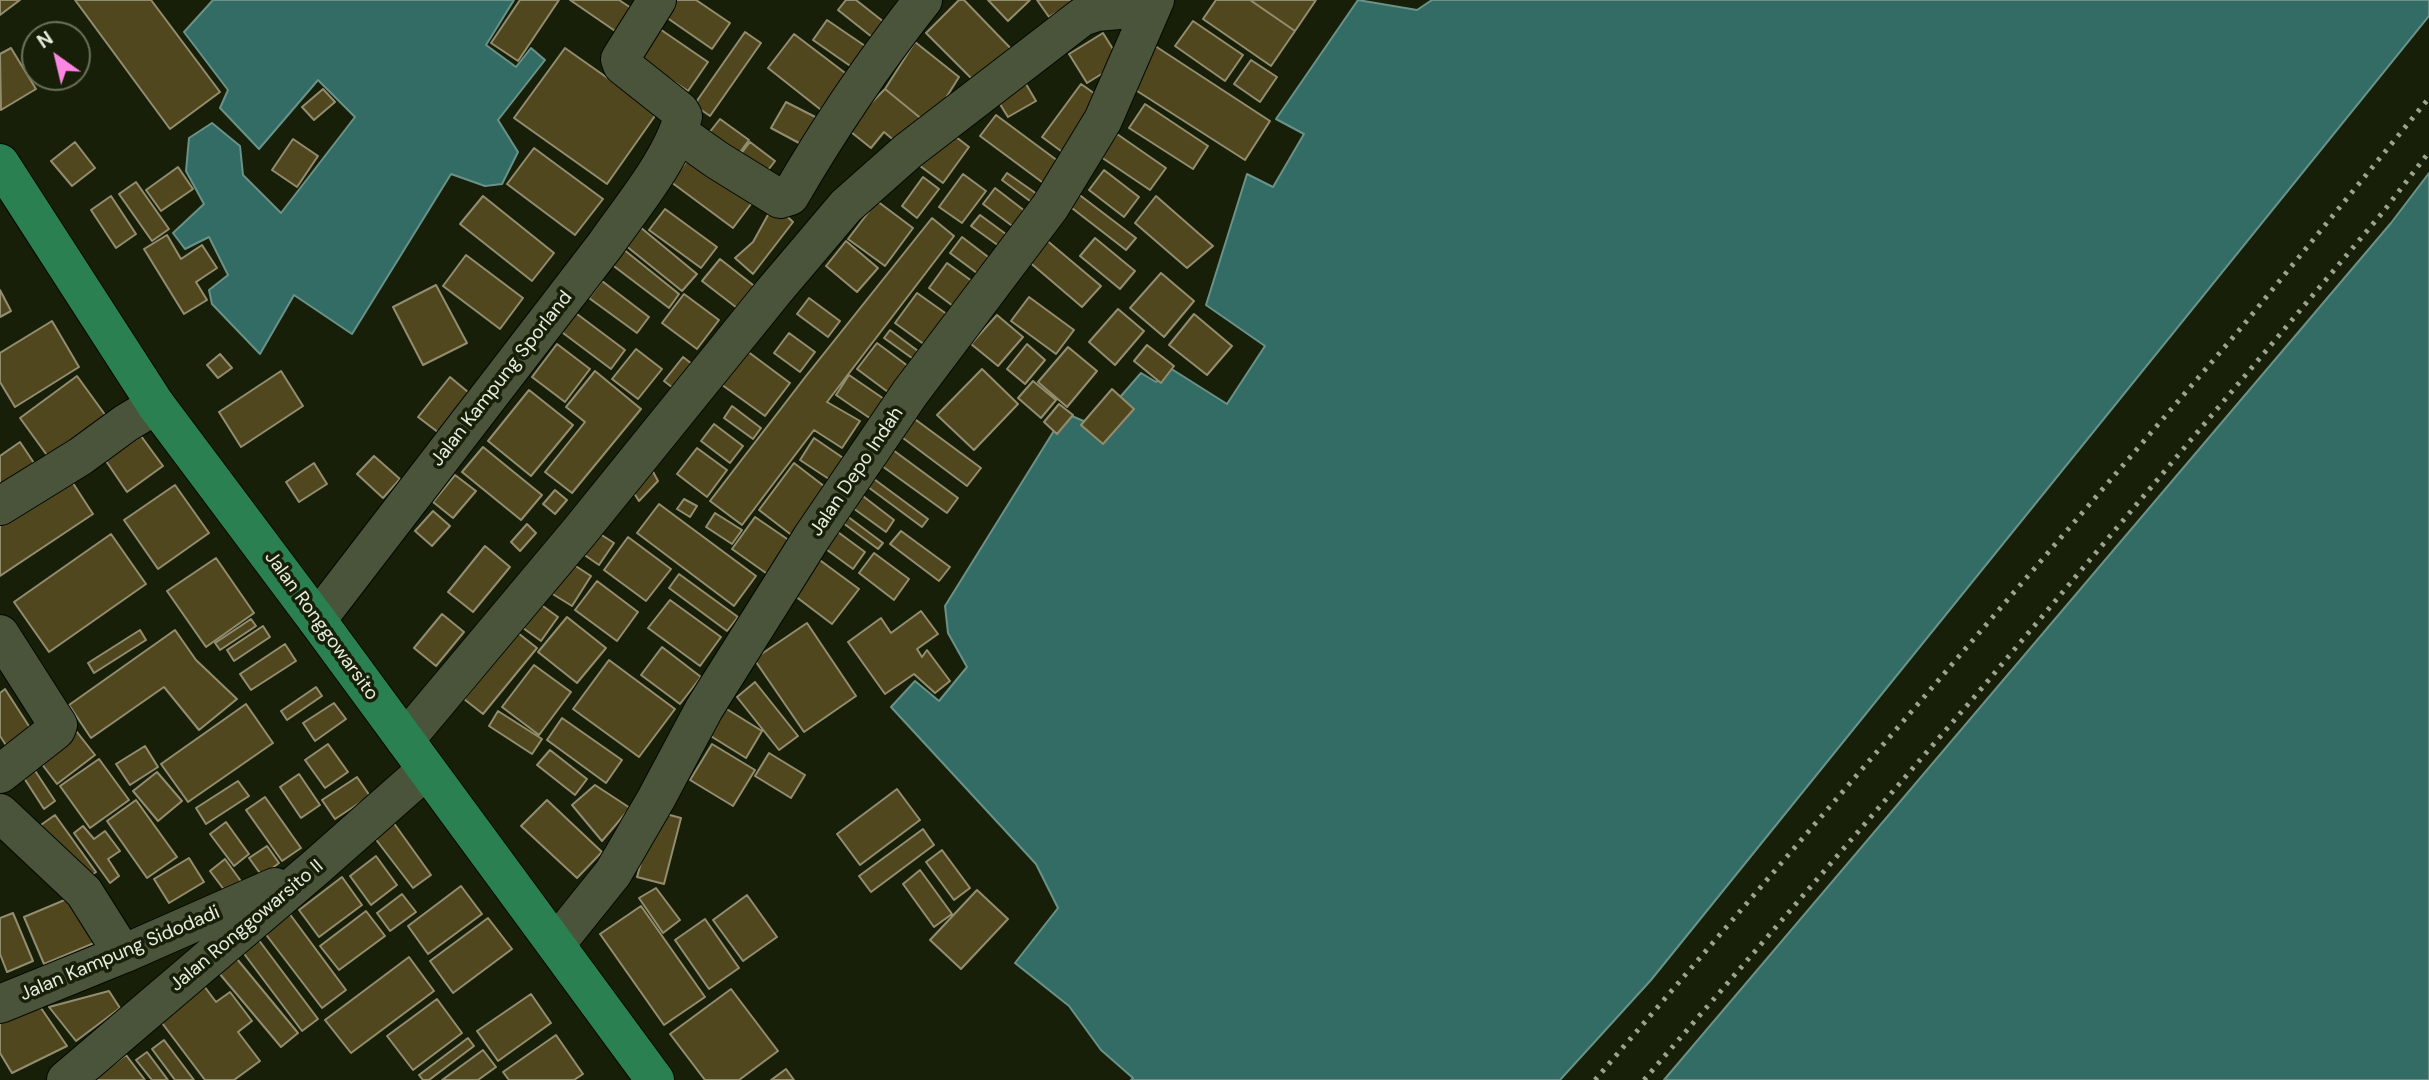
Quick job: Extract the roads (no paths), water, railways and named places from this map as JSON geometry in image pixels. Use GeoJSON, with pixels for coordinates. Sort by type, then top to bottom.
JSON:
{"type":"FeatureCollection","features":[{"type":"Feature","properties":{"kind":"main road","name":"Jalan Ronggowarsito"},"geometry":{"type":"LineString","coordinates":[[0,163],[156,405],[656,1080]]}},
{"type":"Feature","properties":{"kind":"street"},"geometry":{"type":"LineString","coordinates":[[657,0],[620,60],[622,65],[680,111],[683,116],[679,132],[717,160],[780,199],[790,196],[859,85],[923,0]]}},
{"type":"Feature","properties":{"kind":"street","name":"Jalan Ronggowarsito II"},"geometry":{"type":"LineString","coordinates":[[66,1080],[316,868],[415,755],[580,531],[846,206],[908,151],[1082,18],[1097,12],[1153,4]]}},
{"type":"Feature","properties":{"kind":"street","name":"Jalan Depo Indah"},"geometry":{"type":"LineString","coordinates":[[556,944],[613,873],[704,709],[812,537],[910,393],[1050,207],[1103,120],[1153,4]]}},
{"type":"Feature","properties":{"kind":"street","name":"Jalan Kampung Sporland"},"geometry":{"type":"LineString","coordinates":[[317,620],[606,244],[646,187],[679,132]]}},
{"type":"Feature","properties":{"kind":"street"},"geometry":{"type":"LineString","coordinates":[[0,506],[156,405]]}},
{"type":"Feature","properties":{"kind":"street"},"geometry":{"type":"LineString","coordinates":[[0,634],[58,725],[56,730],[0,774]]}},
{"type":"Feature","properties":{"kind":"street"},"geometry":{"type":"LineString","coordinates":[[0,813],[83,892],[123,954]]}},
{"type":"Feature","properties":{"kind":"street","name":"Jalan Kampung Sidodadi"},"geometry":{"type":"LineString","coordinates":[[0,1004],[123,954],[316,868]]}},
{"type":"Feature","properties":{"kind":"water"},"geometry":{"type":"Polygon","coordinates":[[[213,0],[514,0],[486,45],[516,67],[531,48],[545,60],[498,120],[518,152],[502,184],[485,186],[451,174],[352,334],[294,295],[260,354],[212,304],[209,290],[228,275],[209,237],[185,249],[173,233],[204,204],[186,171],[189,138],[212,123],[240,146],[243,175],[281,213],[355,117],[318,80],[259,149],[220,108],[228,90],[184,32],[213,0]]]}},
{"type":"Feature","properties":{"kind":"water"},"geometry":{"type":"Polygon","coordinates":[[[1358,0],[1417,10],[1432,0],[2429,0],[2429,16],[1651,980],[1560,1080],[1131,1080],[1133,1078],[1101,1050],[1069,1006],[1015,963],[1058,908],[1036,864],[891,707],[915,681],[939,701],[967,667],[948,633],[945,606],[1065,413],[1095,426],[1141,373],[1156,382],[1170,368],[1227,404],[1265,346],[1206,305],[1247,174],[1273,187],[1304,134],[1276,119],[1358,0]]]}},
{"type":"Feature","properties":{"kind":"water"},"geometry":{"type":"Polygon","coordinates":[[[2429,173],[2429,1080],[1664,1080],[2391,223],[2429,173]]]}},
{"type":"Feature","properties":{"kind":"railway"},"geometry":{"type":"LineString","coordinates":[[1595,1080],[2241,328],[2429,98]]}},
{"type":"Feature","properties":{"kind":"railway"},"geometry":{"type":"LineString","coordinates":[[1644,1080],[1976,695],[2383,212],[2429,152]]}}]}
